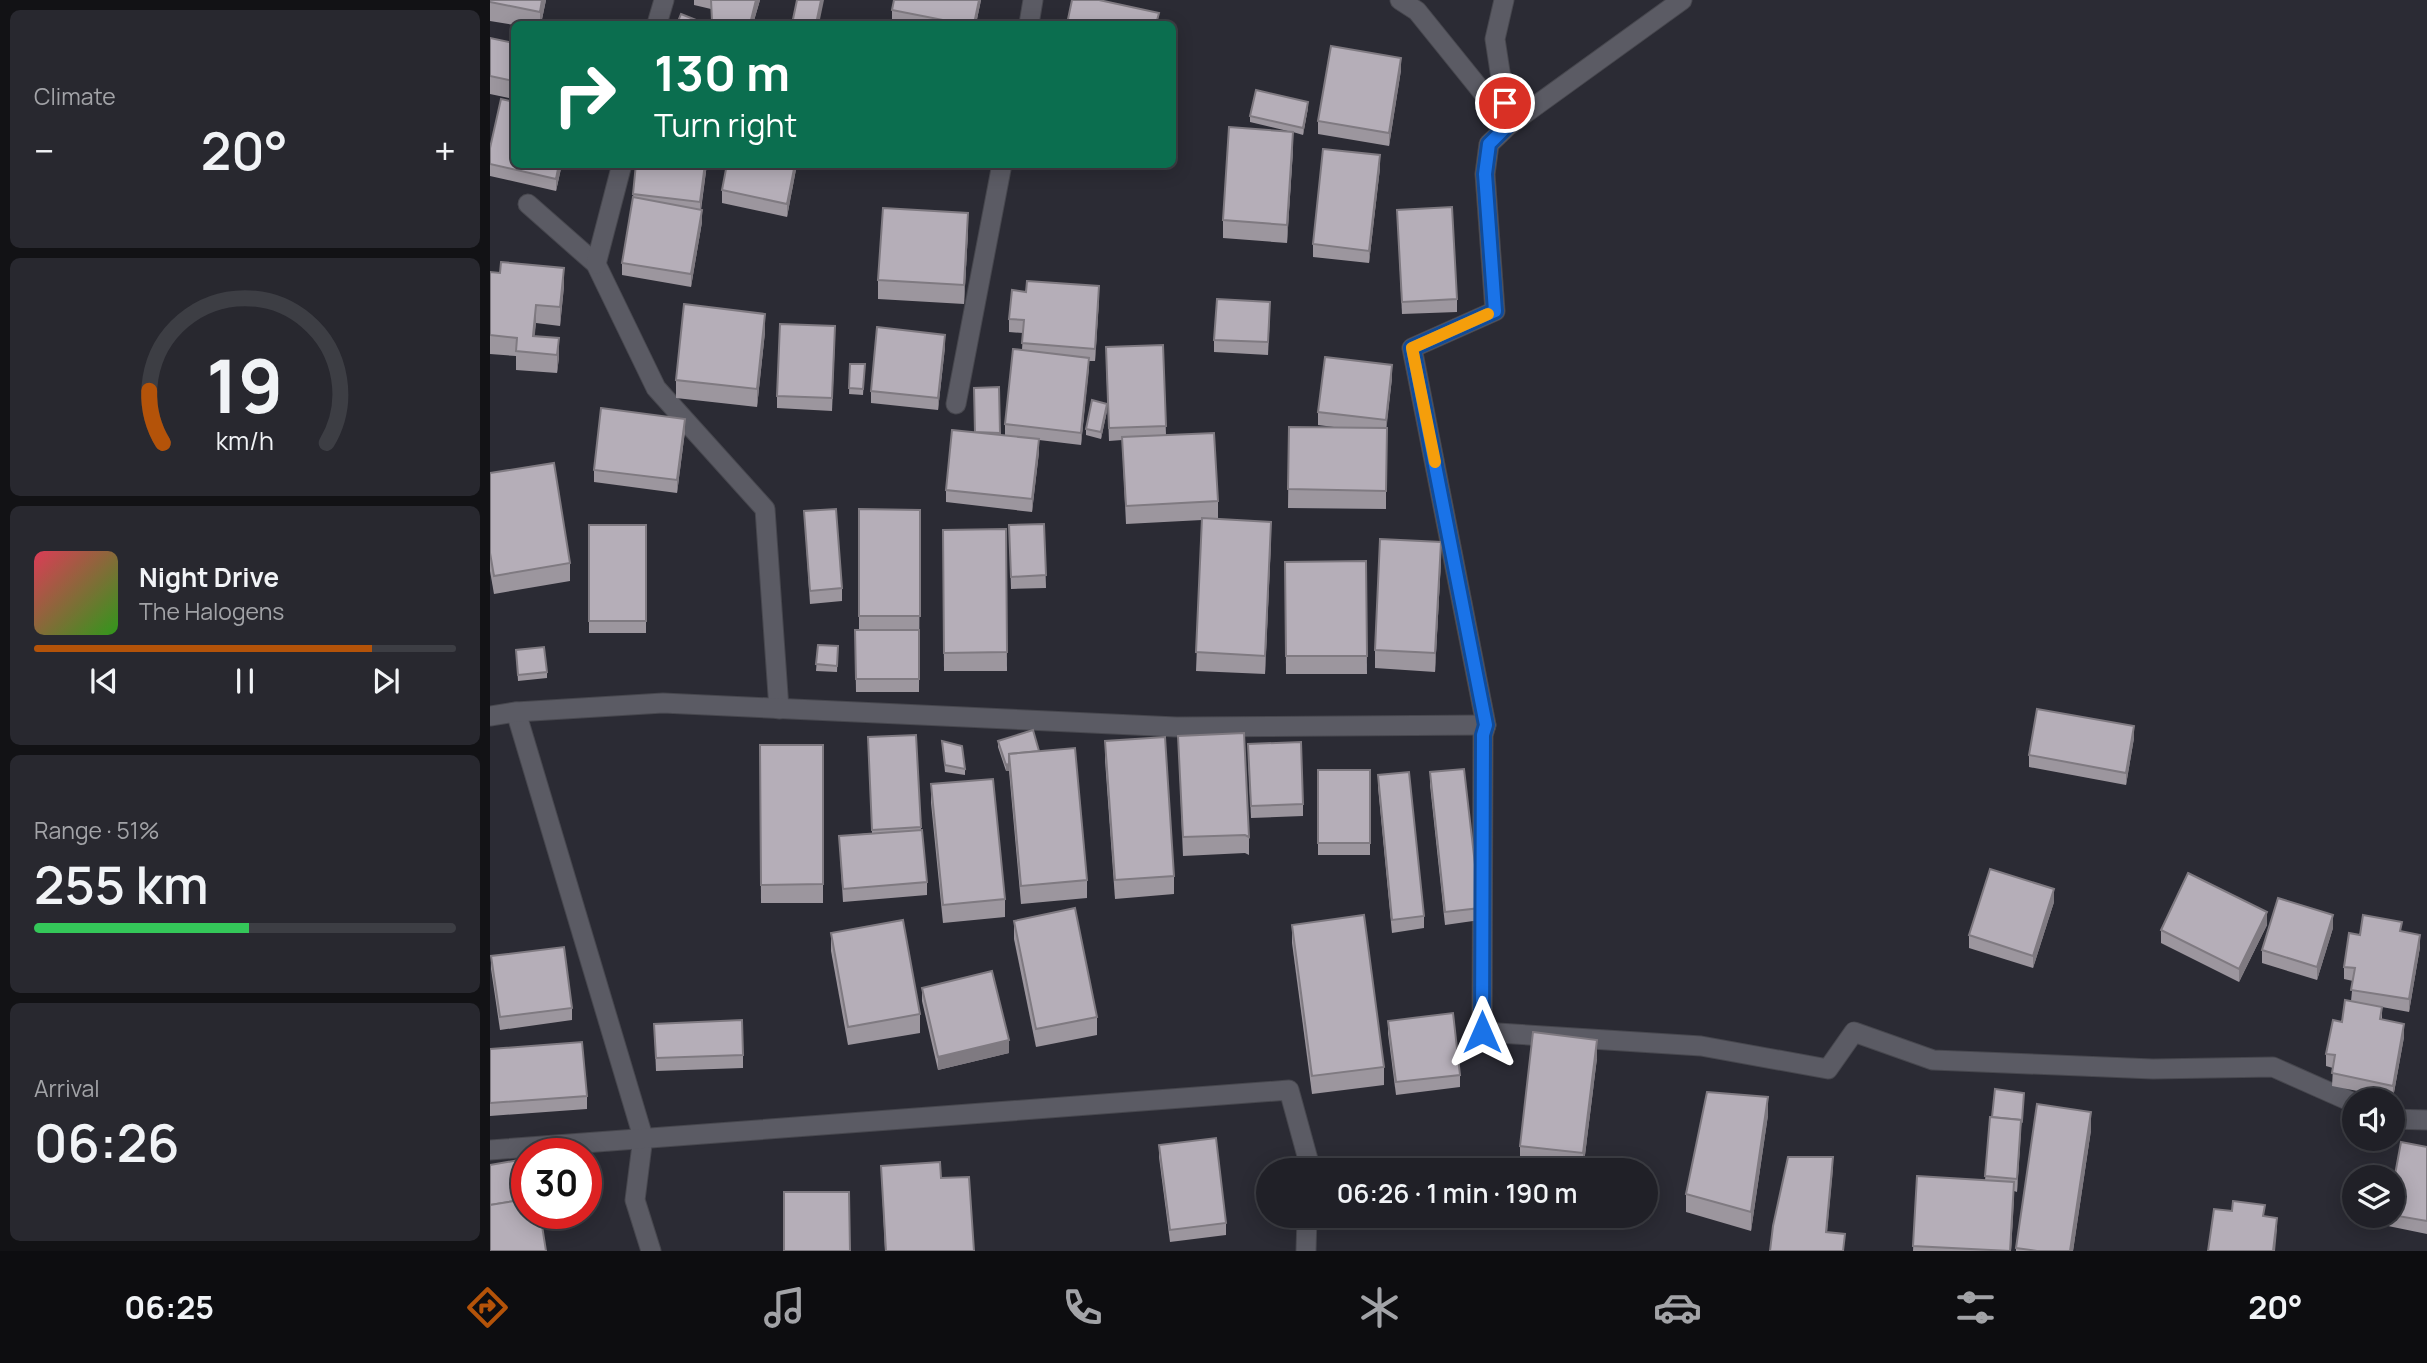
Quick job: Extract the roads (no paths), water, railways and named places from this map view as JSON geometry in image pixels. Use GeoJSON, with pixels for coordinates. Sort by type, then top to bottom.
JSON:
{"type":"FeatureCollection","features":[{"type":"Feature","properties":{"kind":"street"},"geometry":{"type":"LineString","coordinates":[[658,21],[664,0]]}},
{"type":"Feature","properties":{"kind":"street"},"geometry":{"type":"LineString","coordinates":[[1029,21],[1033,0]]}},
{"type":"Feature","properties":{"kind":"street"},"geometry":{"type":"LineString","coordinates":[[1400,0],[1417,11],[1508,125]]}},
{"type":"Feature","properties":{"kind":"street"},"geometry":{"type":"LineString","coordinates":[[1504,0],[1495,39],[1508,125]]}},
{"type":"Feature","properties":{"kind":"street"},"geometry":{"type":"LineString","coordinates":[[1682,0],[1508,125],[1489,144],[1485,174],[1495,311],[1412,348],[1486,725],[1483,735],[1482,1032],[1702,1046],[1828,1069],[1854,1032],[1933,1060],[2153,1069],[2273,1068],[2342,1098]]}},
{"type":"Feature","properties":{"kind":"street"},"geometry":{"type":"LineString","coordinates":[[596,264],[621,168]]}},
{"type":"Feature","properties":{"kind":"street"},"geometry":{"type":"LineString","coordinates":[[956,404],[1001,168]]}},
{"type":"Feature","properties":{"kind":"street"},"geometry":{"type":"LineString","coordinates":[[528,204],[596,264],[656,388],[765,509],[779,709]]}},
{"type":"Feature","properties":{"kind":"street"},"geometry":{"type":"LineString","coordinates":[[490,716],[663,703],[1177,727],[1486,725]]}},
{"type":"Feature","properties":{"kind":"street"},"geometry":{"type":"LineString","coordinates":[[516,712],[643,1138],[635,1200],[651,1251]]}},
{"type":"Feature","properties":{"kind":"street"},"geometry":{"type":"LineString","coordinates":[[490,1150],[1289,1090],[1308,1158]]}},
{"type":"Feature","properties":{"kind":"street"},"geometry":{"type":"LineString","coordinates":[[2405,1119],[2427,1120]]}},
{"type":"Feature","properties":{"kind":"street"},"geometry":{"type":"LineString","coordinates":[[1306,1251],[1307,1228]]}}]}
